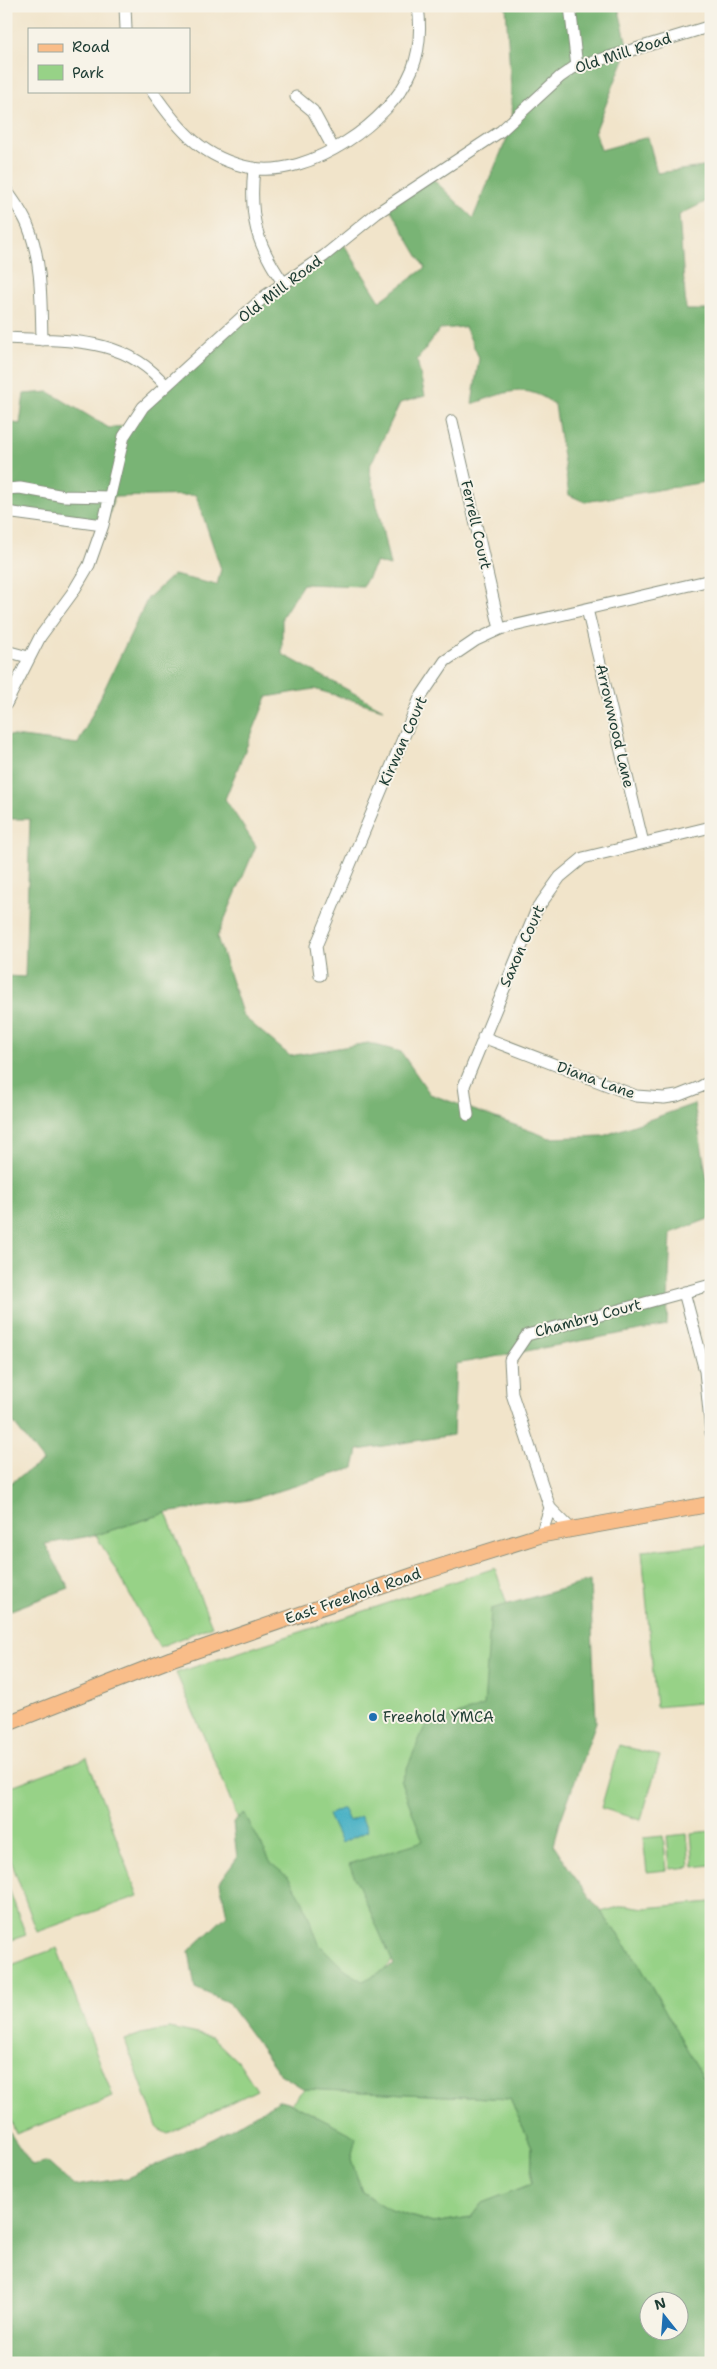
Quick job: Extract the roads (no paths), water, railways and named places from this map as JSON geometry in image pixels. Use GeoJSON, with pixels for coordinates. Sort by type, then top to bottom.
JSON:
{"type":"FeatureCollection","features":[{"type":"Feature","properties":{"kind":"main road","name":"East Freehold Road"},"geometry":{"type":"LineString","coordinates":[[6,1724],[180,1655],[420,1573],[541,1535],[711,1504]]}},
{"type":"Feature","properties":{"kind":"street"},"geometry":{"type":"LineString","coordinates":[[125,6],[126,28]]}},
{"type":"Feature","properties":{"kind":"street"},"geometry":{"type":"LineString","coordinates":[[153,92],[176,125],[196,144],[222,159],[254,168],[297,164],[313,159],[334,148],[375,120],[395,100],[404,86],[417,55],[420,30],[418,6]]}},
{"type":"Feature","properties":{"kind":"street"},"geometry":{"type":"LineString","coordinates":[[570,6],[577,67]]}},
{"type":"Feature","properties":{"kind":"street","name":"Old Mill Road"},"geometry":{"type":"LineString","coordinates":[[6,704],[28,657],[83,576],[95,551],[124,436],[143,407],[242,316],[324,256],[377,213],[501,131],[560,77],[577,67],[711,26]]}},
{"type":"Feature","properties":{"kind":"street"},"geometry":{"type":"LineString","coordinates":[[296,97],[313,111],[334,148]]}},
{"type":"Feature","properties":{"kind":"street"},"geometry":{"type":"LineString","coordinates":[[254,168],[251,200],[255,228],[267,258],[284,284]]}},
{"type":"Feature","properties":{"kind":"street"},"geometry":{"type":"LineString","coordinates":[[6,190],[22,212],[37,256],[42,340]]}},
{"type":"Feature","properties":{"kind":"street"},"geometry":{"type":"LineString","coordinates":[[6,338],[88,342],[118,349],[148,367],[166,386]]}},
{"type":"Feature","properties":{"kind":"street","name":"Ferrell Court"},"geometry":{"type":"LineString","coordinates":[[452,421],[500,629]]}},
{"type":"Feature","properties":{"kind":"street"},"geometry":{"type":"LineString","coordinates":[[6,489],[20,488],[64,496],[109,497]]}},
{"type":"Feature","properties":{"kind":"street"},"geometry":{"type":"LineString","coordinates":[[6,512],[103,525]]}},
{"type":"Feature","properties":{"kind":"street","name":"Kirwan Court"},"geometry":{"type":"LineString","coordinates":[[320,975],[316,946],[420,698],[445,661],[476,640],[500,629],[711,580]]}},
{"type":"Feature","properties":{"kind":"street","name":"Arrowwood Lane"},"geometry":{"type":"LineString","coordinates":[[587,609],[643,843]]}},
{"type":"Feature","properties":{"kind":"street"},"geometry":{"type":"LineString","coordinates":[[6,651],[28,657]]}},
{"type":"Feature","properties":{"kind":"street","name":"Saxon Court"},"geometry":{"type":"LineString","coordinates":[[468,1115],[464,1086],[537,909],[560,877],[583,858],[711,827]]}},
{"type":"Feature","properties":{"kind":"street","name":"Diana Lane"},"geometry":{"type":"LineString","coordinates":[[483,1037],[636,1096],[664,1098],[677,1096],[700,1088],[711,1081]]}},
{"type":"Feature","properties":{"kind":"street","name":"Chambry Court"},"geometry":{"type":"LineString","coordinates":[[571,1529],[550,1508],[512,1394],[510,1360],[527,1335],[711,1285]]}},
{"type":"Feature","properties":{"kind":"street"},"geometry":{"type":"LineString","coordinates":[[684,1292],[705,1371],[711,1433]]}},
{"type":"Feature","properties":{"kind":"street"},"geometry":{"type":"LineString","coordinates":[[541,1535],[550,1508]]}},
{"type":"Feature","properties":{"kind":"water"},"geometry":{"type":"Polygon","coordinates":[[[343,1808],[349,1821],[361,1816],[368,1831],[341,1843],[328,1815],[343,1808]]]}},
{"type":"Feature","properties":{"kind":"place","name":"Freehold YMCA"},"geometry":{"type":"Point","coordinates":[373,1717]}}]}
